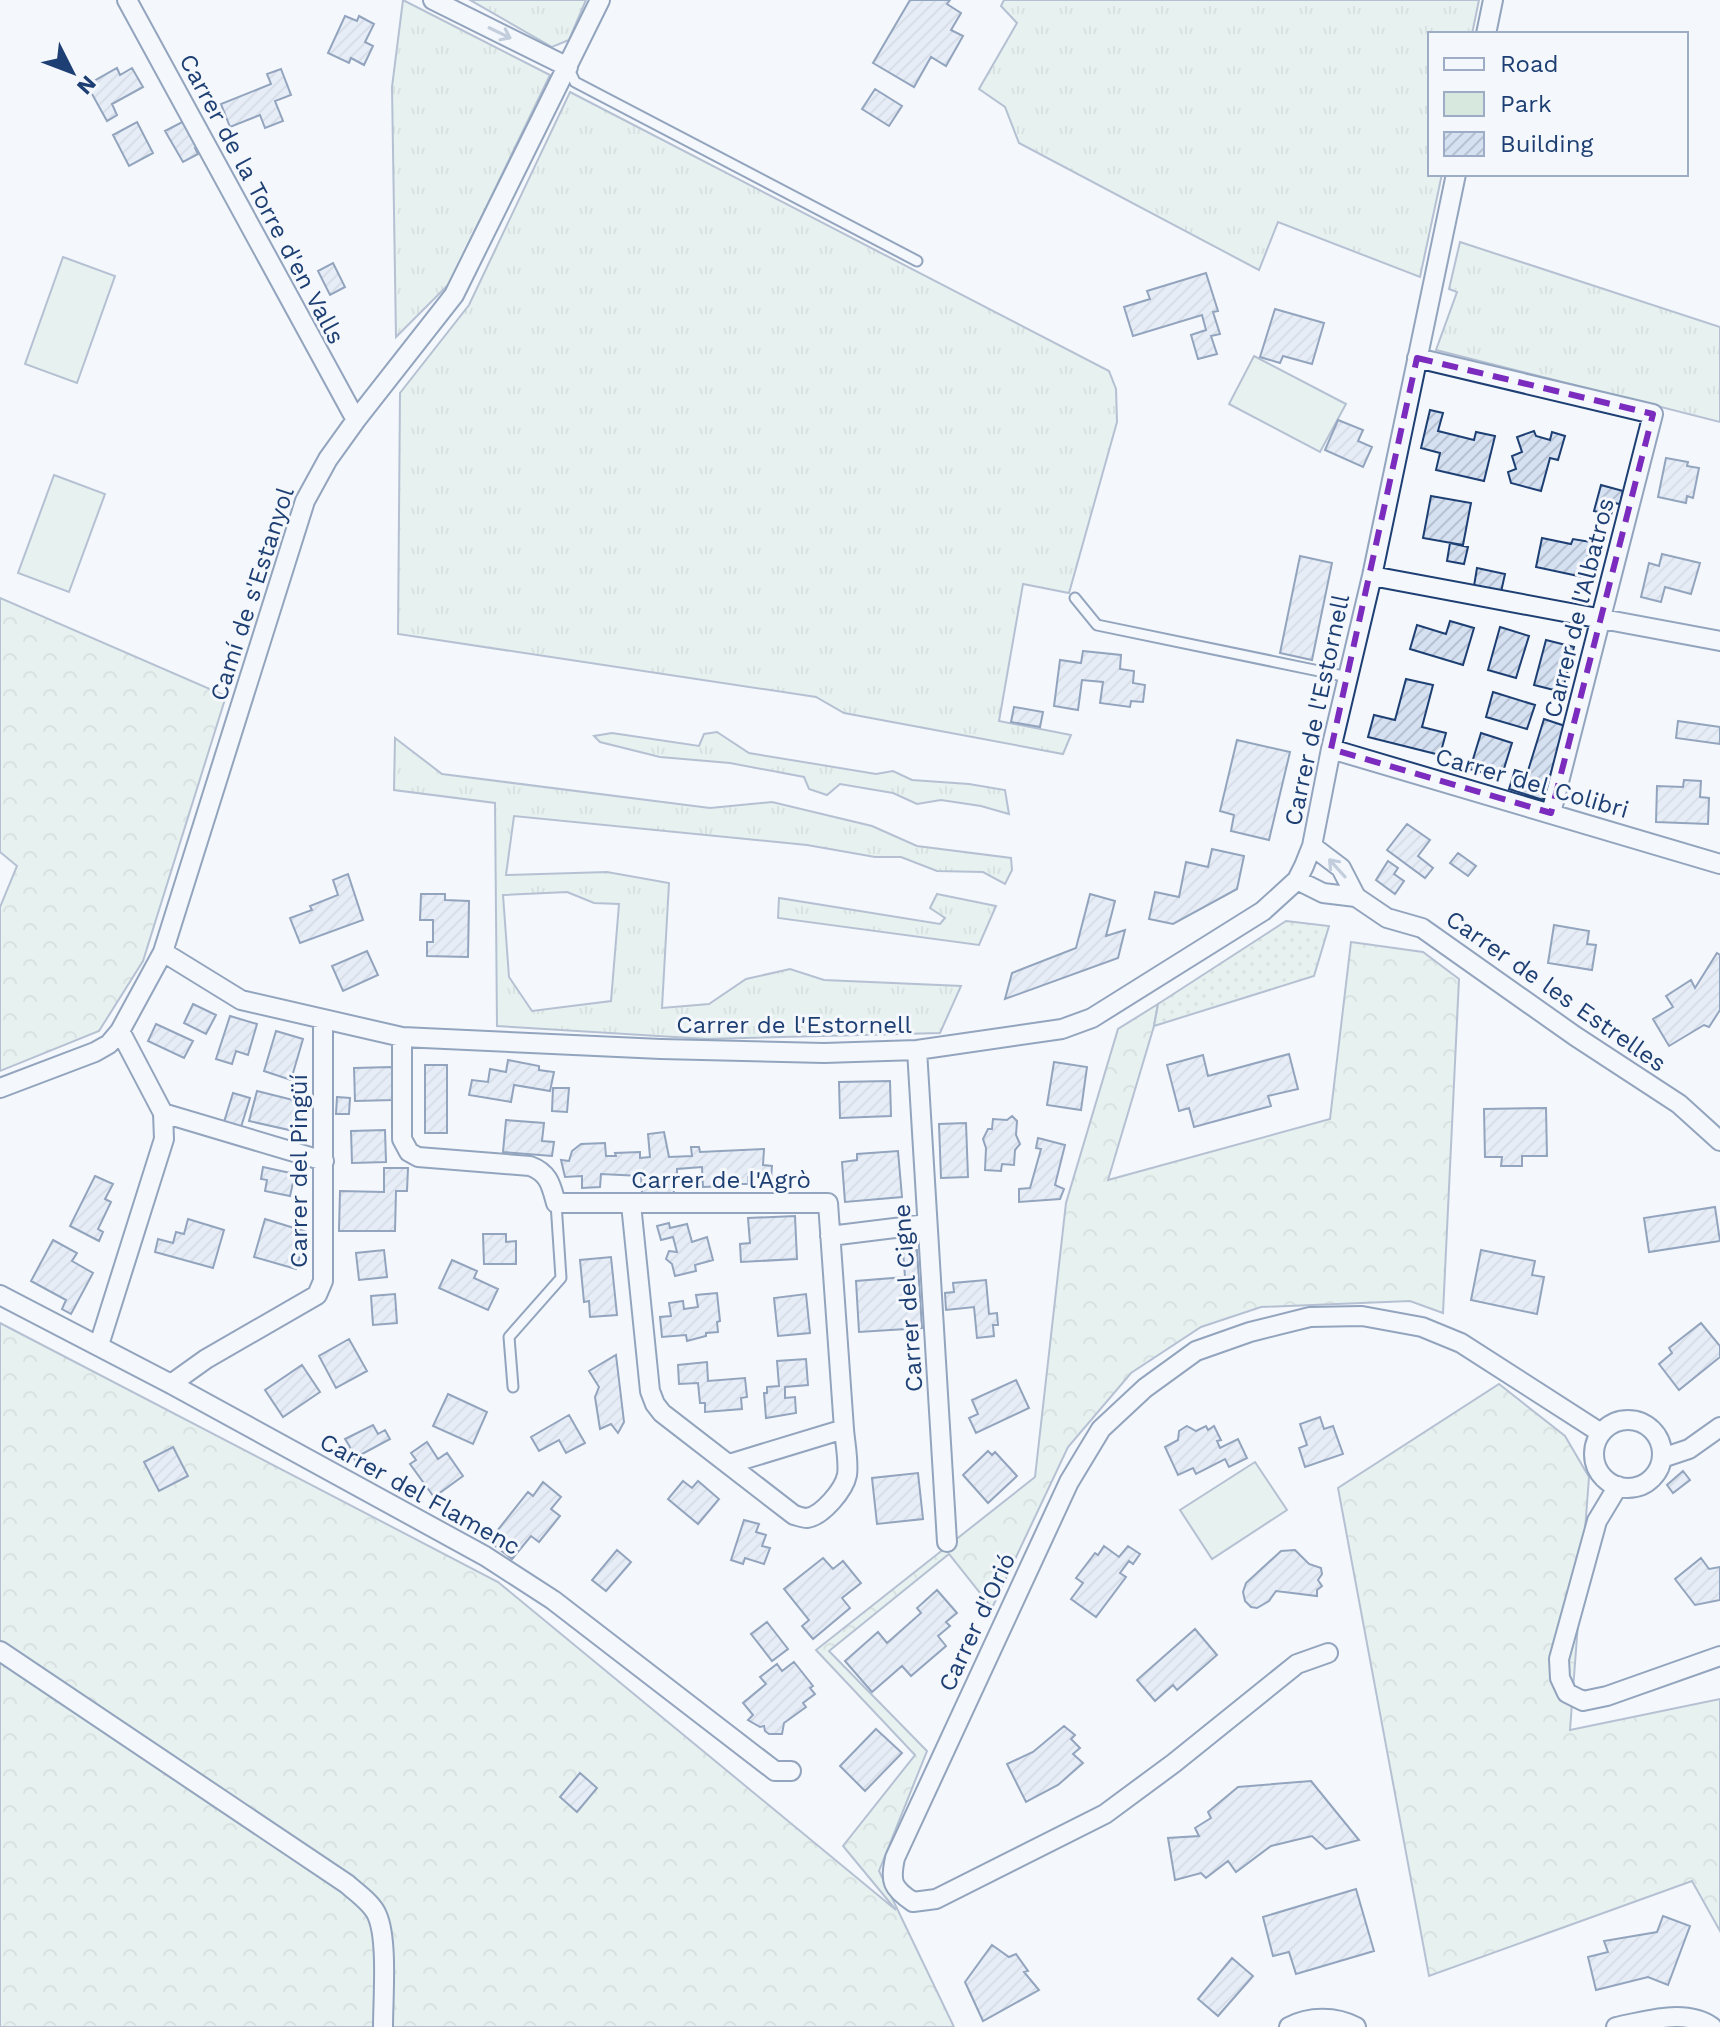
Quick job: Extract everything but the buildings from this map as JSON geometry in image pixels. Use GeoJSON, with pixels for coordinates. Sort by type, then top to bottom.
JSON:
{"type":"FeatureCollection","features":[{"type":"Feature","properties":{"kind":"street","name":"Carrer de la Torre d'en Valls"},"geometry":{"type":"LineString","coordinates":[[127,0],[356,420]]}},
{"type":"Feature","properties":{"kind":"street"},"geometry":{"type":"LineString","coordinates":[[433,0],[568,67]]}},
{"type":"Feature","properties":{"kind":"street","name":"Camí de s'Estanyol"},"geometry":{"type":"LineString","coordinates":[[0,1088],[95,1052],[109,1044],[120,1031],[163,952],[305,501],[328,459],[356,420],[454,295],[600,0]]}},
{"type":"Feature","properties":{"kind":"street"},"geometry":{"type":"LineString","coordinates":[[1486,32],[1493,0]]}},
{"type":"Feature","properties":{"kind":"street","name":"Carrer de l'Estornell"},"geometry":{"type":"LineString","coordinates":[[163,952],[241,1000],[402,1037],[824,1053],[917,1050],[1062,1029],[1092,1018],[1263,911],[1297,880],[1312,846],[1456,176]]}},
{"type":"Feature","properties":{"kind":"street","name":"Carrer de l'Albatros"},"geometry":{"type":"LineString","coordinates":[[1417,358],[1653,414],[1551,813]]}},
{"type":"Feature","properties":{"kind":"street"},"geometry":{"type":"LineString","coordinates":[[1372,576],[1720,641]]}},
{"type":"Feature","properties":{"kind":"street","name":"Carrer del Colibri"},"geometry":{"type":"LineString","coordinates":[[1331,749],[1720,864]]}},
{"type":"Feature","properties":{"kind":"street","name":"Carrer de les Estrelles"},"geometry":{"type":"LineString","coordinates":[[1312,846],[1341,868],[1356,897]]}},
{"type":"Feature","properties":{"kind":"street","name":"Carrer de les Estrelles"},"geometry":{"type":"LineString","coordinates":[[1297,880],[1323,893],[1356,897],[1387,918],[1422,928],[1575,1036],[1679,1104],[1720,1141]]}},
{"type":"Feature","properties":{"kind":"street","name":"Carrer del Pingüí"},"geometry":{"type":"LineString","coordinates":[[171,1384],[206,1359],[317,1295],[323,1281],[323,1019]]}},
{"type":"Feature","properties":{"kind":"street"},"geometry":{"type":"LineString","coordinates":[[99,1345],[164,1139],[163,1113],[120,1031]]}},
{"type":"Feature","properties":{"kind":"street"},"geometry":{"type":"LineString","coordinates":[[402,1037],[402,1139],[409,1152],[418,1157],[530,1166],[549,1178],[556,1203]]}},
{"type":"Feature","properties":{"kind":"street","name":"Carrer del Cigne"},"geometry":{"type":"LineString","coordinates":[[917,1050],[947,1542]]}},
{"type":"Feature","properties":{"kind":"street"},"geometry":{"type":"LineString","coordinates":[[1679,1104],[1720,1123]]}},
{"type":"Feature","properties":{"kind":"street"},"geometry":{"type":"LineString","coordinates":[[163,1113],[324,1161]]}},
{"type":"Feature","properties":{"kind":"street","name":"Carrer de l'Agrò"},"geometry":{"type":"LineString","coordinates":[[556,1203],[828,1203],[847,1475],[827,1505],[807,1518],[794,1515],[729,1464]]}},
{"type":"Feature","properties":{"kind":"street"},"geometry":{"type":"LineString","coordinates":[[631,1204],[650,1391],[662,1413],[729,1464],[844,1429]]}},
{"type":"Feature","properties":{"kind":"street"},"geometry":{"type":"LineString","coordinates":[[830,1236],[927,1224]]}},
{"type":"Feature","properties":{"kind":"street","name":"Carrer del Flamenc"},"geometry":{"type":"LineString","coordinates":[[0,1295],[99,1345],[485,1556],[553,1600],[775,1771],[791,1771]]}},
{"type":"Feature","properties":{"kind":"street","name":"Carrer d'Orió"},"geometry":{"type":"LineString","coordinates":[[1328,1653],[1297,1664],[1105,1814],[936,1899],[913,1902],[898,1892],[891,1877],[895,1858],[1069,1482],[1101,1429],[1145,1388],[1196,1351],[1250,1332],[1310,1317],[1362,1316],[1422,1327],[1461,1343],[1601,1433]]}},
{"type":"Feature","properties":{"kind":"street"},"geometry":{"type":"LineString","coordinates":[[1620,1421],[1641,1422],[1658,1436],[1662,1458],[1660,1468],[1646,1483],[1637,1487],[1618,1486],[1600,1474],[1594,1453],[1601,1433],[1620,1421]]}},
{"type":"Feature","properties":{"kind":"street"},"geometry":{"type":"LineString","coordinates":[[1662,1458],[1689,1449],[1720,1427]]}},
{"type":"Feature","properties":{"kind":"street"},"geometry":{"type":"LineString","coordinates":[[1618,1486],[1597,1521],[1559,1659],[1560,1678],[1567,1693],[1583,1701],[1607,1696],[1720,1656]]}},
{"type":"Feature","properties":{"kind":"street"},"geometry":{"type":"LineString","coordinates":[[0,1651],[347,1884],[365,1900],[377,1914],[382,1937],[383,2027]]}},
{"type":"Feature","properties":{"kind":"street"},"geometry":{"type":"LineString","coordinates":[[1616,2027],[1680,2017],[1705,2022],[1712,2027]]}},
{"type":"Feature","properties":{"kind":"street"},"geometry":{"type":"LineString","coordinates":[[1289,2027],[1320,2018],[1346,2021],[1356,2027]]}},
{"type":"Feature","properties":{"kind":"lane"},"geometry":{"type":"LineString","coordinates":[[568,67],[575,82],[917,261]]}},
{"type":"Feature","properties":{"kind":"lane"},"geometry":{"type":"LineString","coordinates":[[1075,598],[1097,625],[1348,677]]}},
{"type":"Feature","properties":{"kind":"lane"},"geometry":{"type":"LineString","coordinates":[[513,1387],[509,1337],[561,1278],[556,1203]]}},
{"type":"Feature","properties":{"kind":"highlighted area"},"geometry":{"type":"Polygon","coordinates":[[[1417,358],[1653,414],[1551,813],[1331,749],[1417,358]]]}},
{"type":"Feature","properties":{"kind":"green space"},"geometry":{"type":"Polygon","coordinates":[[[403,0],[550,75],[449,284],[396,337],[392,87],[403,0]]]}},
{"type":"Feature","properties":{"kind":"green space"},"geometry":{"type":"Polygon","coordinates":[[[470,0],[586,0],[569,40],[552,47],[470,0]]]}},
{"type":"Feature","properties":{"kind":"green space"},"geometry":{"type":"Polygon","coordinates":[[[1004,0],[1479,0],[1472,32],[1428,32],[1428,176],[1442,176],[1420,277],[1278,222],[1259,270],[1019,143],[1005,107],[979,89],[1017,23],[1001,6],[1004,0]]]}},
{"type":"Feature","properties":{"kind":"green space"},"geometry":{"type":"Polygon","coordinates":[[[570,92],[1109,371],[1116,389],[1117,422],[1069,593],[1023,584],[999,721],[1071,735],[1063,754],[844,713],[816,697],[398,634],[400,393],[469,305],[570,92]]]}},
{"type":"Feature","properties":{"kind":"green space"},"geometry":{"type":"Polygon","coordinates":[[[1460,242],[1720,327],[1720,422],[1436,350],[1457,292],[1449,289],[1460,242]]]}},
{"type":"Feature","properties":{"kind":"green space"},"geometry":{"type":"Polygon","coordinates":[[[63,257],[115,276],[77,383],[25,364],[63,257]]]}},
{"type":"Feature","properties":{"kind":"green space"},"geometry":{"type":"Polygon","coordinates":[[[1254,356],[1346,404],[1320,452],[1229,404],[1254,356]]]}},
{"type":"Feature","properties":{"kind":"green space"},"geometry":{"type":"Polygon","coordinates":[[[54,475],[105,494],[69,592],[18,573],[54,475]]]}},
{"type":"Feature","properties":{"kind":"green space"},"geometry":{"type":"Polygon","coordinates":[[[0,598],[226,696],[143,961],[99,1031],[0,1071],[0,907],[17,866],[0,852],[0,598]]]}},
{"type":"Feature","properties":{"kind":"green space"},"geometry":{"type":"Polygon","coordinates":[[[717,732],[749,753],[876,774],[893,771],[912,780],[1005,790],[1009,814],[941,800],[917,804],[893,793],[840,784],[827,795],[809,789],[804,777],[730,763],[660,757],[600,742],[594,736],[612,733],[699,746],[704,734],[717,732]]]}},
{"type":"Feature","properties":{"kind":"green space"},"geometry":{"type":"Polygon","coordinates":[[[395,738],[442,774],[710,808],[772,802],[872,826],[917,846],[1011,858],[1012,870],[1005,884],[983,872],[937,871],[901,857],[875,857],[807,845],[514,816],[506,875],[607,872],[669,883],[662,1008],[709,1004],[746,979],[790,969],[824,980],[961,986],[940,1033],[707,1039],[497,1026],[495,803],[394,790],[395,738]],[[567,892],[503,895],[509,977],[532,1011],[611,1001],[619,904],[594,903],[567,892]]]}},
{"type":"Feature","properties":{"kind":"green space"},"geometry":{"type":"Polygon","coordinates":[[[937,894],[996,906],[979,945],[778,918],[779,898],[940,924],[945,918],[930,908],[937,894]]]}},
{"type":"Feature","properties":{"kind":"green space"},"geometry":{"type":"Polygon","coordinates":[[[1286,921],[1329,926],[1314,976],[1154,1026],[1158,1004],[1286,921]]]}},
{"type":"Feature","properties":{"kind":"green space"},"geometry":{"type":"Polygon","coordinates":[[[1351,942],[1423,952],[1459,979],[1443,1313],[1410,1301],[1261,1307],[1201,1327],[1131,1373],[1068,1447],[992,1608],[949,1554],[829,1651],[927,1751],[879,1871],[954,2027],[0,2027],[0,1323],[498,1582],[896,1910],[843,1846],[915,1755],[816,1650],[1035,1477],[1066,1203],[1118,1029],[1158,1004],[1108,1180],[1330,1119],[1351,942]]]}},
{"type":"Feature","properties":{"kind":"green space"},"geometry":{"type":"Polygon","coordinates":[[[1499,1384],[1565,1436],[1589,1477],[1570,1730],[1720,1699],[1720,1931],[1692,1881],[1429,1976],[1338,1488],[1499,1384]]]}},
{"type":"Feature","properties":{"kind":"green space"},"geometry":{"type":"Polygon","coordinates":[[[1255,1462],[1287,1510],[1212,1559],[1180,1510],[1255,1462]]]}}]}
